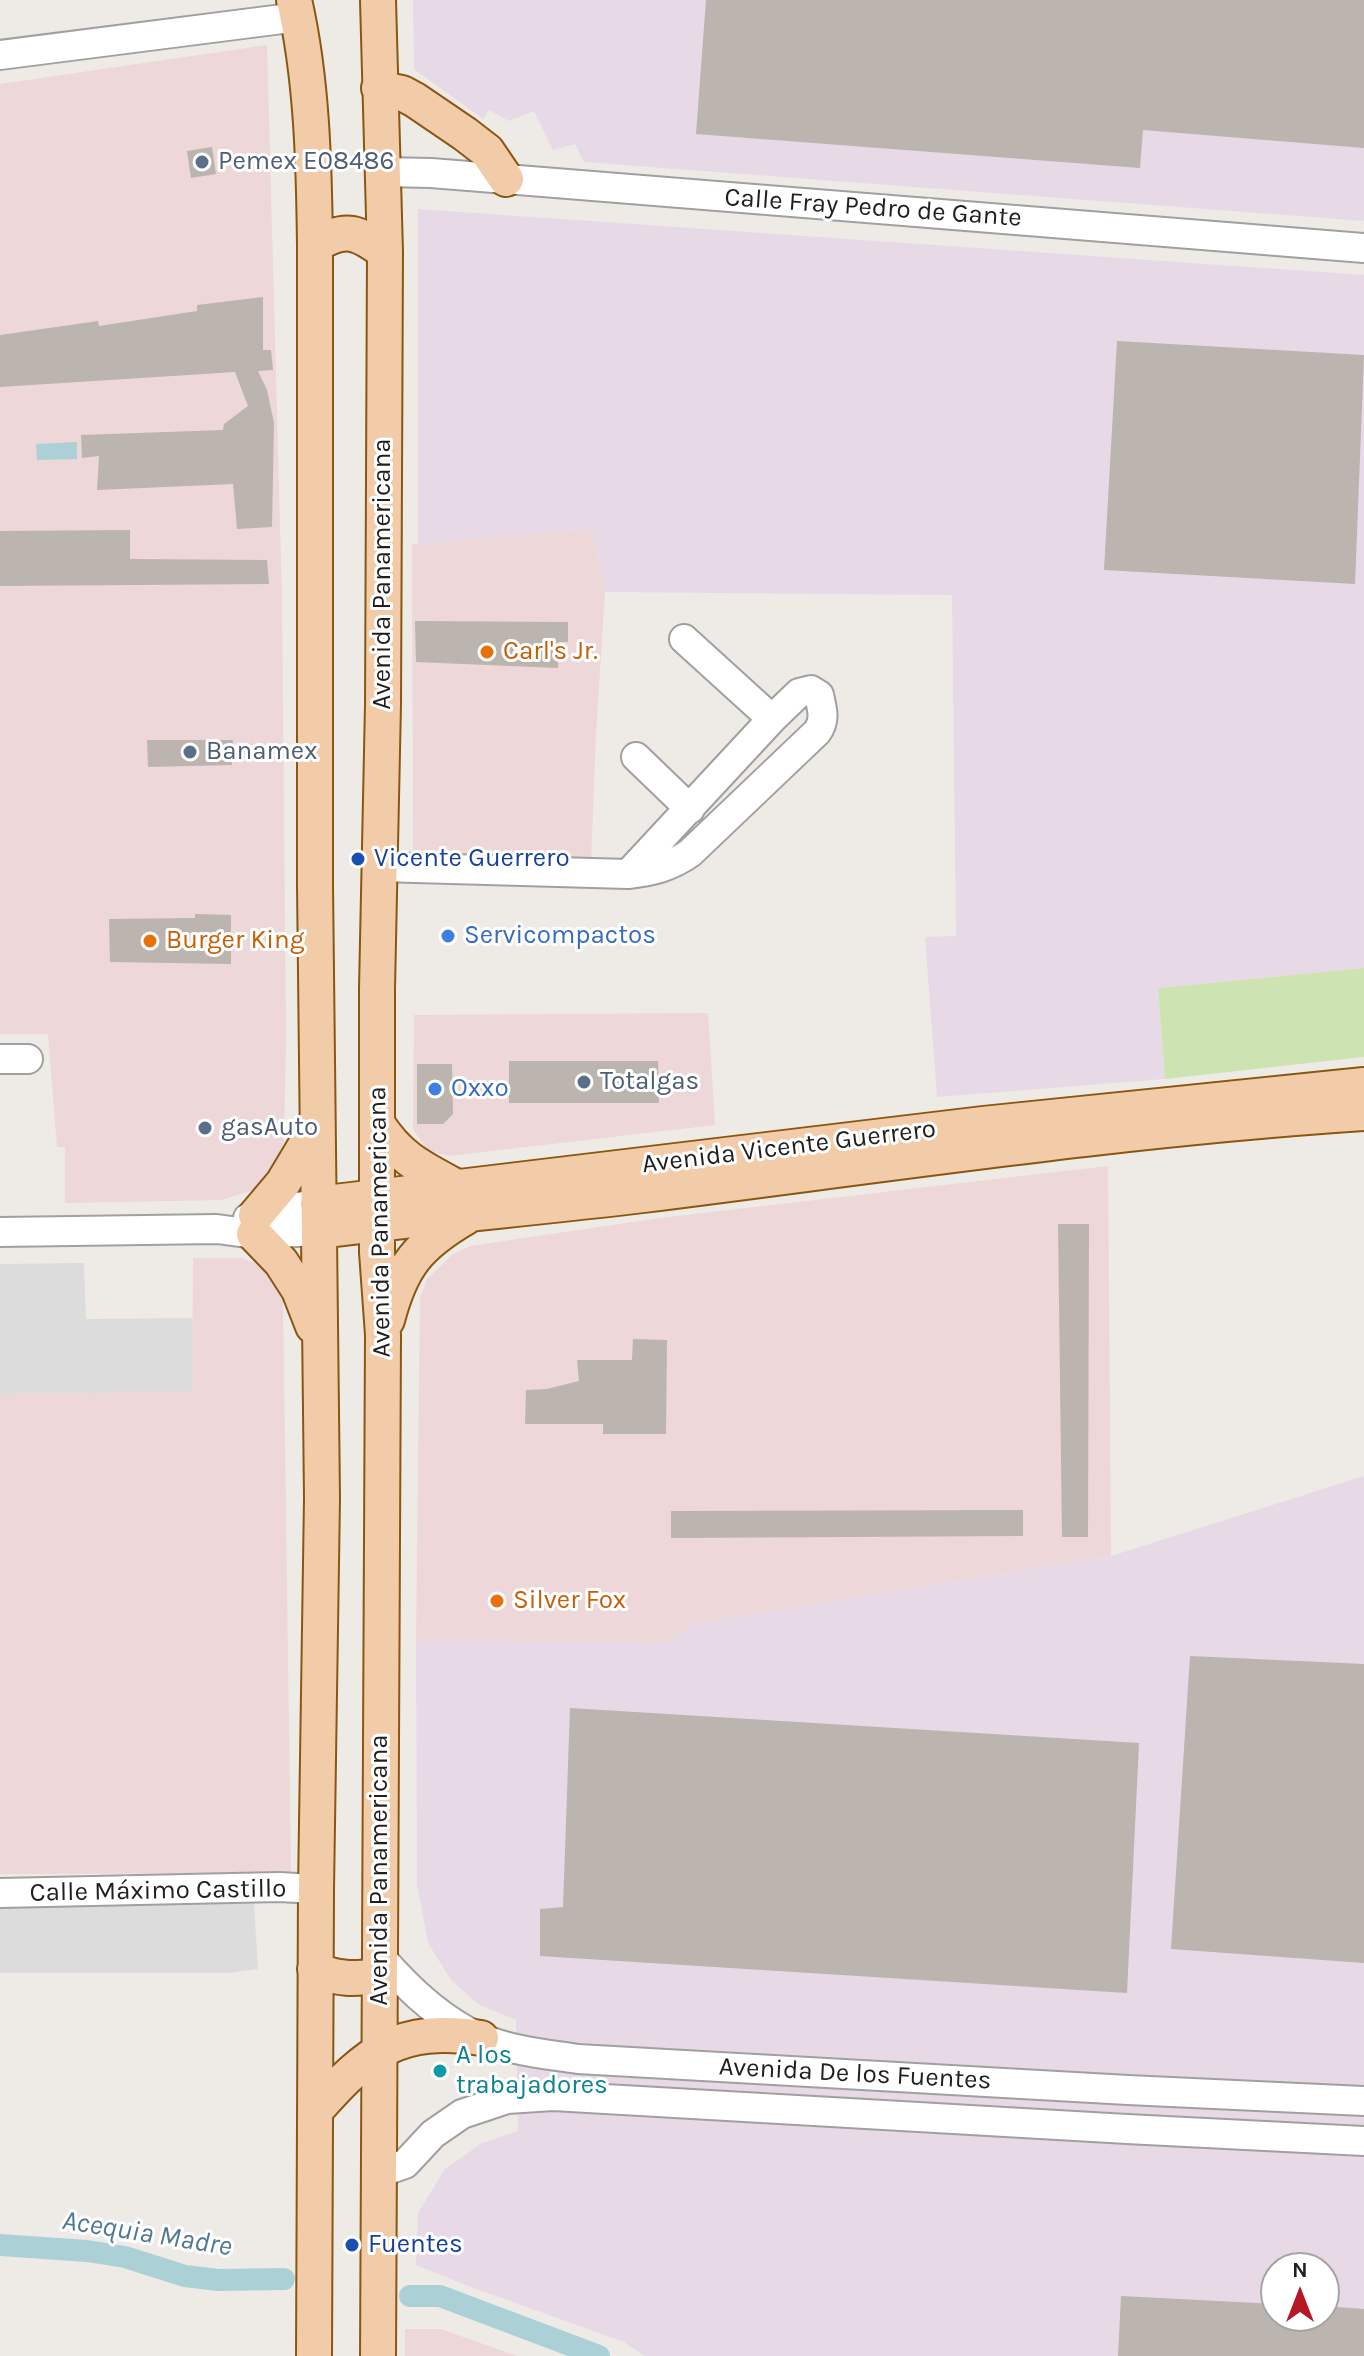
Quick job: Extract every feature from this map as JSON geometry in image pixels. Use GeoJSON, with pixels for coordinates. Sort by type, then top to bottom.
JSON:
{"type":"FeatureCollection","features":[{"type":"Feature","properties":{"kind":"main road"},"geometry":{"type":"LineString","coordinates":[[363,0],[379,88]]}},
{"type":"Feature","properties":{"kind":"main road"},"geometry":{"type":"LineString","coordinates":[[378,0],[379,88]]}},
{"type":"Feature","properties":{"kind":"main road"},"geometry":{"type":"LineString","coordinates":[[296,8],[307,80],[315,245],[315,885],[322,1498],[315,1969],[314,2356]]}},
{"type":"Feature","properties":{"kind":"main road"},"geometry":{"type":"LineString","coordinates":[[379,88],[402,93],[465,134],[487,151],[506,179]]}},
{"type":"Feature","properties":{"kind":"main road","name":"Avenida Panamericana"},"geometry":{"type":"LineString","coordinates":[[378,2356],[383,1335],[377,1261],[377,989],[385,252],[379,88]]}},
{"type":"Feature","properties":{"kind":"main road"},"geometry":{"type":"LineString","coordinates":[[315,245],[329,236],[349,232],[385,252]]}},
{"type":"Feature","properties":{"kind":"main road","name":"Avenida Vicente Guerrero"},"geometry":{"type":"LineString","coordinates":[[318,1217],[464,1200],[999,1122],[1364,1085]]}},
{"type":"Feature","properties":{"kind":"main road","name":"Avenida Vicente Guerrero"},"geometry":{"type":"LineString","coordinates":[[464,1200],[643,1195],[980,1151],[1240,1122],[1364,1113]]}},
{"type":"Feature","properties":{"kind":"main road"},"geometry":{"type":"LineString","coordinates":[[319,1123],[255,1225],[299,1290],[319,1343]]}},
{"type":"Feature","properties":{"kind":"main road"},"geometry":{"type":"LineString","coordinates":[[377,1123],[397,1151],[464,1200],[409,1263],[395,1289],[383,1335]]}},
{"type":"Feature","properties":{"kind":"main road"},"geometry":{"type":"LineString","coordinates":[[315,1969],[331,1977],[350,1979],[379,1966]]}},
{"type":"Feature","properties":{"kind":"main road"},"geometry":{"type":"LineString","coordinates":[[316,2110],[340,2083],[379,2051],[404,2039],[460,2035],[481,2038]]}},
{"type":"Feature","properties":{"kind":"street"},"geometry":{"type":"LineString","coordinates":[[0,55],[296,8]]}},
{"type":"Feature","properties":{"kind":"street","name":"Calle Fray Pedro de Gante"},"geometry":{"type":"LineString","coordinates":[[382,172],[403,171],[1364,248]]}},
{"type":"Feature","properties":{"kind":"street"},"geometry":{"type":"LineString","coordinates":[[684,639],[772,719]]}},
{"type":"Feature","properties":{"kind":"street"},"geometry":{"type":"LineString","coordinates":[[380,867],[628,874],[656,871],[690,853],[817,732],[823,715],[819,695],[811,690],[799,693],[628,874]]}},
{"type":"Feature","properties":{"kind":"street"},"geometry":{"type":"LineString","coordinates":[[636,757],[690,809]]}},
{"type":"Feature","properties":{"kind":"street"},"geometry":{"type":"LineString","coordinates":[[0,1059],[28,1059]]}},
{"type":"Feature","properties":{"kind":"street","name":"Avenida Vicente Guerrero"},"geometry":{"type":"LineString","coordinates":[[0,1232],[217,1229],[318,1217]]}},
{"type":"Feature","properties":{"kind":"street","name":"Calle Máximo Castillo"},"geometry":{"type":"LineString","coordinates":[[0,1893],[279,1887],[316,1889]]}},
{"type":"Feature","properties":{"kind":"street","name":"Avenida De los Fuentes"},"geometry":{"type":"LineString","coordinates":[[379,1966],[444,2017],[481,2038],[521,2050],[578,2059],[1364,2101]]}},
{"type":"Feature","properties":{"kind":"street","name":"Avenida De los Fuentes"},"geometry":{"type":"LineString","coordinates":[[379,2173],[405,2164],[433,2134],[462,2114],[507,2099],[553,2096],[1364,2141]]}},
{"type":"Feature","properties":{"kind":"shaded area"},"geometry":{"type":"Polygon","coordinates":[[[413,0],[1364,0],[1364,221],[584,162],[575,144],[553,150],[534,111],[509,121],[489,110],[483,119],[414,69],[413,0]]]}},
{"type":"Feature","properties":{"kind":"shaded area"},"geometry":{"type":"Polygon","coordinates":[[[267,45],[282,598],[284,1141],[273,1168],[253,1190],[222,1200],[65,1203],[65,1147],[57,1147],[48,1034],[0,1034],[0,84],[267,45]]]}},
{"type":"Feature","properties":{"kind":"shaded area"},"geometry":{"type":"Polygon","coordinates":[[[418,209],[1364,275],[1364,968],[1158,988],[1165,1079],[937,1097],[925,937],[956,936],[952,595],[605,592],[592,529],[418,544],[418,209]]]}},
{"type":"Feature","properties":{"kind":"shaded area"},"geometry":{"type":"Polygon","coordinates":[[[592,529],[605,592],[591,862],[413,851],[412,544],[592,529]]]}},
{"type":"Feature","properties":{"kind":"shaded area"},"geometry":{"type":"Polygon","coordinates":[[[708,1013],[715,1125],[449,1156],[427,1150],[413,1129],[414,1015],[708,1013]]]}},
{"type":"Feature","properties":{"kind":"shaded area"},"geometry":{"type":"Polygon","coordinates":[[[1108,1166],[1111,1556],[692,1624],[668,1643],[416,1641],[420,1299],[427,1279],[453,1254],[470,1246],[660,1218],[1108,1166]]]}},
{"type":"Feature","properties":{"kind":"shaded area"},"geometry":{"type":"Polygon","coordinates":[[[193,1258],[241,1258],[256,1264],[271,1277],[283,1302],[291,1873],[0,1874],[0,1394],[192,1392],[193,1258]]]}},
{"type":"Feature","properties":{"kind":"shaded area"},"geometry":{"type":"Polygon","coordinates":[[[84,1263],[86,1319],[193,1318],[192,1392],[0,1394],[0,1264],[84,1263]]]}},
{"type":"Feature","properties":{"kind":"shaded area"},"geometry":{"type":"Polygon","coordinates":[[[1364,1476],[1364,2356],[645,2356],[624,2342],[416,2265],[418,2213],[445,2169],[482,2143],[518,2131],[516,2020],[478,2004],[451,1980],[428,1943],[417,1884],[416,1641],[668,1643],[691,1624],[1111,1556],[1364,1476]]]}},
{"type":"Feature","properties":{"kind":"shaded area"},"geometry":{"type":"Polygon","coordinates":[[[254,1902],[258,1969],[228,1973],[0,1973],[0,1908],[254,1902]]]}},
{"type":"Feature","properties":{"kind":"shaded area"},"geometry":{"type":"Polygon","coordinates":[[[405,2329],[441,2329],[517,2356],[405,2356],[405,2329]]]}},
{"type":"Feature","properties":{"kind":"green space"},"geometry":{"type":"Polygon","coordinates":[[[1364,968],[1364,1057],[1165,1079],[1158,988],[1364,968]]]}},
{"type":"Feature","properties":{"kind":"water"},"geometry":{"type":"Polygon","coordinates":[[[77,442],[77,459],[37,460],[36,444],[77,442]]]}},
{"type":"Feature","properties":{"kind":"building"},"geometry":{"type":"Polygon","coordinates":[[[706,0],[1364,0],[1364,148],[1143,130],[1140,168],[696,134],[706,0]]]}},
{"type":"Feature","properties":{"kind":"building","name":"Pemex E08486"},"geometry":{"type":"Polygon","coordinates":[[[212,147],[216,174],[191,178],[187,151],[212,147]]]}},
{"type":"Feature","properties":{"kind":"building"},"geometry":{"type":"Polygon","coordinates":[[[263,297],[263,350],[271,350],[273,370],[258,371],[267,390],[274,423],[272,527],[237,529],[233,484],[97,490],[99,456],[82,458],[81,435],[223,430],[224,424],[248,406],[235,372],[0,387],[0,335],[98,321],[99,326],[197,311],[197,305],[263,297]]]}},
{"type":"Feature","properties":{"kind":"building"},"geometry":{"type":"Polygon","coordinates":[[[1117,341],[1364,355],[1355,584],[1104,570],[1117,341]]]}},
{"type":"Feature","properties":{"kind":"building"},"geometry":{"type":"Polygon","coordinates":[[[130,530],[130,559],[267,560],[269,584],[0,586],[0,531],[130,530]]]}},
{"type":"Feature","properties":{"kind":"building","name":"Carl's Jr."},"geometry":{"type":"Polygon","coordinates":[[[415,621],[568,622],[568,642],[559,642],[558,668],[416,662],[415,621]]]}},
{"type":"Feature","properties":{"kind":"building","name":"Banamex"},"geometry":{"type":"Polygon","coordinates":[[[147,740],[233,740],[232,765],[148,767],[147,740]]]}},
{"type":"Feature","properties":{"kind":"building","name":"Burger King"},"geometry":{"type":"Polygon","coordinates":[[[195,914],[231,915],[231,964],[110,962],[109,919],[195,918],[195,914]]]}},
{"type":"Feature","properties":{"kind":"building","name":"Totalgas"},"geometry":{"type":"Polygon","coordinates":[[[509,1061],[658,1061],[659,1103],[509,1103],[509,1061]]]}},
{"type":"Feature","properties":{"kind":"building","name":"Oxxo"},"geometry":{"type":"Polygon","coordinates":[[[417,1064],[452,1064],[453,1114],[443,1124],[417,1124],[417,1064]]]}},
{"type":"Feature","properties":{"kind":"building"},"geometry":{"type":"Polygon","coordinates":[[[1058,1224],[1089,1224],[1088,1537],[1062,1537],[1058,1224]]]}},
{"type":"Feature","properties":{"kind":"building"},"geometry":{"type":"Polygon","coordinates":[[[633,1339],[667,1340],[666,1434],[603,1434],[603,1424],[525,1424],[526,1390],[547,1389],[579,1381],[577,1360],[632,1360],[633,1339]]]}},
{"type":"Feature","properties":{"kind":"building"},"geometry":{"type":"Polygon","coordinates":[[[1023,1510],[1023,1536],[671,1538],[671,1511],[1023,1510]]]}},
{"type":"Feature","properties":{"kind":"building"},"geometry":{"type":"Polygon","coordinates":[[[1190,1656],[1364,1664],[1364,1963],[1171,1949],[1190,1656]]]}},
{"type":"Feature","properties":{"kind":"building"},"geometry":{"type":"Polygon","coordinates":[[[570,1708],[1139,1743],[1127,1993],[540,1956],[540,1909],[563,1907],[570,1708]]]}},
{"type":"Feature","properties":{"kind":"building"},"geometry":{"type":"Polygon","coordinates":[[[1121,2296],[1260,2303],[1260,2332],[1340,2332],[1340,2307],[1364,2309],[1364,2356],[1118,2356],[1121,2296]]]}},
{"type":"Feature","properties":{"kind":"waterway","name":"Acequia Madre"},"geometry":{"type":"LineString","coordinates":[[0,2245],[125,2257],[185,2276],[218,2280],[284,2279]]}},
{"type":"Feature","properties":{"kind":"waterway","name":"Acequia Madre"},"geometry":{"type":"LineString","coordinates":[[410,2296],[440,2296],[599,2356]]}},
{"type":"Feature","properties":{"kind":"place","name":"Pemex E08486"},"geometry":{"type":"Point","coordinates":[202,162]}},
{"type":"Feature","properties":{"kind":"place","name":"Carl's Jr."},"geometry":{"type":"Point","coordinates":[487,652]}},
{"type":"Feature","properties":{"kind":"place","name":"Banamex"},"geometry":{"type":"Point","coordinates":[190,752]}},
{"type":"Feature","properties":{"kind":"place","name":"Vicente Guerrero"},"geometry":{"type":"Point","coordinates":[358,859]}},
{"type":"Feature","properties":{"kind":"place","name":"Servicompactos"},"geometry":{"type":"Point","coordinates":[448,936]}},
{"type":"Feature","properties":{"kind":"place","name":"Burger King"},"geometry":{"type":"Point","coordinates":[150,941]}},
{"type":"Feature","properties":{"kind":"place","name":"Totalgas"},"geometry":{"type":"Point","coordinates":[584,1082]}},
{"type":"Feature","properties":{"kind":"place","name":"Oxxo"},"geometry":{"type":"Point","coordinates":[435,1089]}},
{"type":"Feature","properties":{"kind":"place","name":"gasAuto"},"geometry":{"type":"Point","coordinates":[205,1128]}},
{"type":"Feature","properties":{"kind":"place","name":"Silver Fox"},"geometry":{"type":"Point","coordinates":[497,1601]}},
{"type":"Feature","properties":{"kind":"place","name":"A los trabajadores"},"geometry":{"type":"Point","coordinates":[440,2071]}},
{"type":"Feature","properties":{"kind":"place","name":"Fuentes"},"geometry":{"type":"Point","coordinates":[352,2245]}}]}
